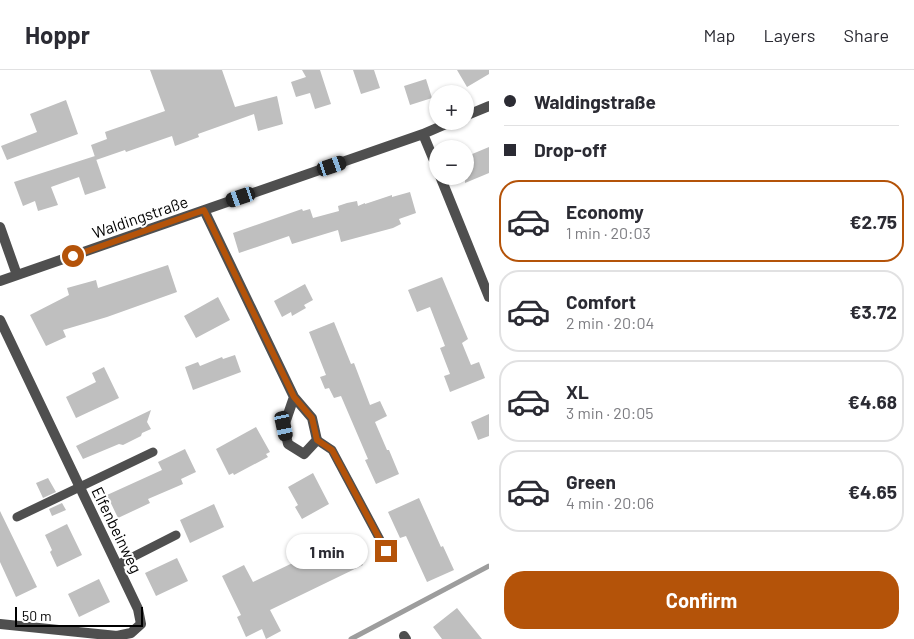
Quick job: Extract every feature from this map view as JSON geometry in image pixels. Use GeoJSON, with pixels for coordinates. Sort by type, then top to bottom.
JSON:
{"type":"FeatureCollection","features":[{"type":"Feature","properties":{"kind":"street"},"geometry":{"type":"LineString","coordinates":[[474,112],[489,106]]}},
{"type":"Feature","properties":{"kind":"street","name":"Waldingstraße"},"geometry":{"type":"LineString","coordinates":[[0,281],[432,130]]}},
{"type":"Feature","properties":{"kind":"street"},"geometry":{"type":"LineString","coordinates":[[423,134],[429,148]]}},
{"type":"Feature","properties":{"kind":"street"},"geometry":{"type":"LineString","coordinates":[[444,185],[489,297]]}},
{"type":"Feature","properties":{"kind":"street","name":"Waldingstraße"},"geometry":{"type":"LineString","coordinates":[[204,210],[294,397],[312,418],[317,440]]}},
{"type":"Feature","properties":{"kind":"street"},"geometry":{"type":"LineString","coordinates":[[0,227],[17,275]]}},
{"type":"Feature","properties":{"kind":"street","name":"Elfenbeinweg"},"geometry":{"type":"LineString","coordinates":[[0,320],[138,609],[140,624],[131,633],[117,636],[0,624]]}},
{"type":"Feature","properties":{"kind":"street"},"geometry":{"type":"LineString","coordinates":[[294,397],[284,426],[288,444],[304,454],[317,440]]}},
{"type":"Feature","properties":{"kind":"lane"},"geometry":{"type":"LineString","coordinates":[[317,440],[332,450],[386,551]]}},
{"type":"Feature","properties":{"kind":"lane"},"geometry":{"type":"LineString","coordinates":[[17,517],[153,452]]}},
{"type":"Feature","properties":{"kind":"lane"},"geometry":{"type":"LineString","coordinates":[[117,565],[176,535]]}},
{"type":"Feature","properties":{"kind":"building"},"geometry":{"type":"Polygon","coordinates":[[[150,70],[222,70],[235,107],[277,96],[283,124],[258,131],[254,114],[198,134],[199,137],[175,146],[172,136],[96,160],[91,145],[107,139],[105,132],[165,111],[150,70]]]}},
{"type":"Feature","properties":{"kind":"building"},"geometry":{"type":"Polygon","coordinates":[[[302,70],[320,70],[331,104],[315,109],[310,93],[296,97],[291,82],[306,77],[302,70]]]}},
{"type":"Feature","properties":{"kind":"building"},"geometry":{"type":"Polygon","coordinates":[[[353,70],[374,70],[380,88],[361,94],[353,70]]]}},
{"type":"Feature","properties":{"kind":"building"},"geometry":{"type":"Polygon","coordinates":[[[457,70],[489,70],[489,74],[470,85],[466,85],[457,70]]]}},
{"type":"Feature","properties":{"kind":"building"},"geometry":{"type":"Polygon","coordinates":[[[426,79],[429,88],[429,99],[410,105],[404,86],[426,79]]]}},
{"type":"Feature","properties":{"kind":"building"},"geometry":{"type":"Polygon","coordinates":[[[66,100],[78,134],[7,160],[1,146],[37,132],[30,114],[66,100]]]}},
{"type":"Feature","properties":{"kind":"building"},"geometry":{"type":"Polygon","coordinates":[[[489,147],[489,173],[474,179],[474,153],[489,147]]]}},
{"type":"Feature","properties":{"kind":"building"},"geometry":{"type":"Polygon","coordinates":[[[95,156],[106,188],[85,195],[79,177],[51,187],[58,205],[38,211],[35,201],[23,206],[14,182],[95,156]]]}},
{"type":"Feature","properties":{"kind":"building"},"geometry":{"type":"Polygon","coordinates":[[[410,192],[416,213],[399,219],[401,224],[393,228],[341,242],[338,230],[292,244],[289,236],[239,253],[233,233],[302,209],[303,211],[310,209],[313,218],[339,211],[338,206],[347,203],[357,201],[358,206],[392,195],[392,197],[410,192]]]}},
{"type":"Feature","properties":{"kind":"building"},"geometry":{"type":"Polygon","coordinates":[[[168,265],[177,292],[107,317],[63,330],[66,337],[46,346],[30,315],[69,295],[67,288],[96,280],[98,288],[168,265]]]}},
{"type":"Feature","properties":{"kind":"building"},"geometry":{"type":"Polygon","coordinates":[[[442,277],[468,339],[462,343],[471,365],[479,362],[485,378],[450,392],[444,376],[450,374],[440,348],[445,346],[430,307],[417,312],[408,290],[442,277]]]}},
{"type":"Feature","properties":{"kind":"building"},"geometry":{"type":"Polygon","coordinates":[[[305,284],[313,300],[304,305],[306,308],[292,316],[291,312],[282,317],[274,301],[305,284]]]}},
{"type":"Feature","properties":{"kind":"building"},"geometry":{"type":"Polygon","coordinates":[[[218,297],[230,320],[196,338],[184,316],[218,297]]]}},
{"type":"Feature","properties":{"kind":"building"},"geometry":{"type":"Polygon","coordinates":[[[334,322],[351,364],[354,363],[370,405],[380,401],[387,416],[375,422],[399,474],[376,484],[365,460],[368,459],[341,396],[334,398],[329,388],[325,389],[320,377],[326,375],[309,332],[334,322]]]}},
{"type":"Feature","properties":{"kind":"building"},"geometry":{"type":"Polygon","coordinates":[[[235,355],[241,372],[193,390],[185,367],[198,362],[200,366],[222,357],[223,359],[235,355]]]}},
{"type":"Feature","properties":{"kind":"building"},"geometry":{"type":"Polygon","coordinates":[[[104,367],[119,398],[76,418],[66,397],[96,382],[92,373],[104,367]]]}},
{"type":"Feature","properties":{"kind":"building"},"geometry":{"type":"Polygon","coordinates":[[[151,410],[147,422],[151,429],[123,445],[119,444],[83,459],[76,446],[151,410]]]}},
{"type":"Feature","properties":{"kind":"building"},"geometry":{"type":"Polygon","coordinates":[[[489,414],[489,436],[478,440],[471,422],[489,414]]]}},
{"type":"Feature","properties":{"kind":"building"},"geometry":{"type":"Polygon","coordinates":[[[256,427],[270,452],[266,454],[268,457],[234,475],[233,473],[229,475],[216,449],[256,427]]]}},
{"type":"Feature","properties":{"kind":"building"},"geometry":{"type":"Polygon","coordinates":[[[185,449],[196,472],[181,479],[183,484],[148,499],[150,503],[118,518],[107,495],[162,470],[158,462],[185,449]]]}},
{"type":"Feature","properties":{"kind":"building"},"geometry":{"type":"Polygon","coordinates":[[[313,473],[329,504],[302,519],[295,507],[298,505],[288,487],[313,473]]]}},
{"type":"Feature","properties":{"kind":"building"},"geometry":{"type":"Polygon","coordinates":[[[48,478],[56,492],[43,498],[36,483],[48,478]]]}},
{"type":"Feature","properties":{"kind":"building"},"geometry":{"type":"Polygon","coordinates":[[[419,498],[441,547],[443,546],[454,570],[427,582],[406,536],[400,538],[388,512],[419,498]]]}},
{"type":"Feature","properties":{"kind":"building"},"geometry":{"type":"Polygon","coordinates":[[[62,503],[66,510],[52,516],[49,509],[62,503]]]}},
{"type":"Feature","properties":{"kind":"building"},"geometry":{"type":"Polygon","coordinates":[[[214,504],[224,527],[190,543],[180,520],[214,504]]]}},
{"type":"Feature","properties":{"kind":"building"},"geometry":{"type":"Polygon","coordinates":[[[0,511],[37,587],[16,597],[0,562],[0,511]]]}},
{"type":"Feature","properties":{"kind":"building"},"geometry":{"type":"Polygon","coordinates":[[[67,524],[82,555],[57,567],[45,535],[67,524]]]}},
{"type":"Feature","properties":{"kind":"building"},"geometry":{"type":"Polygon","coordinates":[[[349,536],[363,565],[270,610],[281,631],[266,639],[262,629],[246,637],[237,617],[241,615],[222,576],[244,565],[253,582],[349,536]]]}},
{"type":"Feature","properties":{"kind":"building"},"geometry":{"type":"Polygon","coordinates":[[[177,558],[188,581],[156,596],[145,573],[177,558]]]}},
{"type":"Feature","properties":{"kind":"building"},"geometry":{"type":"Polygon","coordinates":[[[99,579],[110,602],[79,617],[68,594],[99,579]]]}},
{"type":"Feature","properties":{"kind":"building"},"geometry":{"type":"Polygon","coordinates":[[[457,608],[482,639],[442,639],[433,627],[457,608]]]}},
{"type":"Feature","properties":{"kind":"waterway"},"geometry":{"type":"LineString","coordinates":[[351,639],[489,566]]}},
{"type":"Feature","properties":{"kind":"route"},"geometry":{"type":"LineString","coordinates":[[73,256],[204,210],[294,397],[312,418],[317,440],[332,450],[386,551]]}}]}
